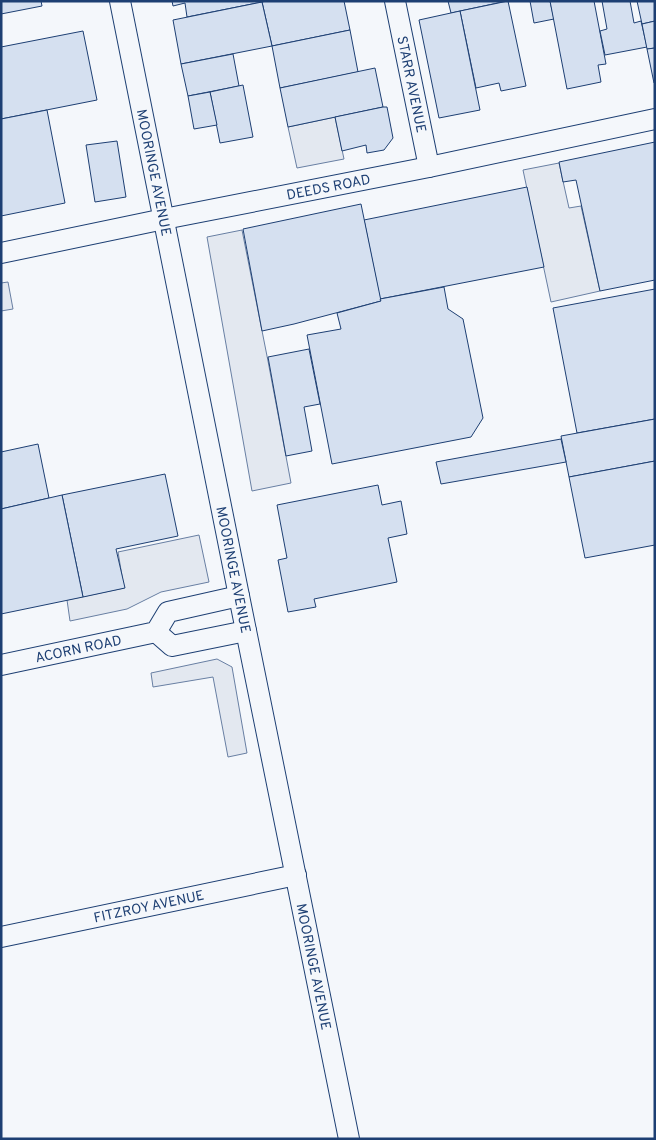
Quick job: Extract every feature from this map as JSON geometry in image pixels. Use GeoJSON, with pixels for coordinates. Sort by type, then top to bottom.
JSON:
{"type":"FeatureCollection","features":[{"type":"Feature","properties":{"kind":"street","name":"MOORINGE AVENUE"},"geometry":{"type":"LineString","coordinates":[[120,1],[350,1139]]}},
{"type":"Feature","properties":{"kind":"street","name":"STARR AVENUE"},"geometry":{"type":"LineString","coordinates":[[395,1],[429,168]]}},
{"type":"Feature","properties":{"kind":"street","name":"DEEDS ROAD"},"geometry":{"type":"LineString","coordinates":[[1,253],[164,219],[429,168],[655,119]]}},
{"type":"Feature","properties":{"kind":"street"},"geometry":{"type":"LineString","coordinates":[[239,596],[168,612],[156,632],[172,646],[246,631]]}},
{"type":"Feature","properties":{"kind":"street","name":"ACORN ROAD"},"geometry":{"type":"LineString","coordinates":[[1,665],[156,632]]}},
{"type":"Feature","properties":{"kind":"street","name":"FITZROY AVENUE"},"geometry":{"type":"LineString","coordinates":[[1,937],[296,875]]}},
{"type":"Feature","properties":{"kind":"shaded area"},"geometry":{"type":"Polygon","coordinates":[[[335,117],[344,159],[297,168],[288,127],[335,117]]]}},
{"type":"Feature","properties":{"kind":"shaded area"},"geometry":{"type":"Polygon","coordinates":[[[559,163],[569,208],[581,206],[600,291],[551,302],[523,170],[559,163]]]}},
{"type":"Feature","properties":{"kind":"shaded area"},"geometry":{"type":"Polygon","coordinates":[[[242,230],[291,483],[252,491],[207,237],[242,230]]]}},
{"type":"Feature","properties":{"kind":"shaded area"},"geometry":{"type":"Polygon","coordinates":[[[8,282],[13,309],[1,311],[1,283],[8,282]]]}},
{"type":"Feature","properties":{"kind":"shaded area"},"geometry":{"type":"Polygon","coordinates":[[[199,535],[209,582],[161,592],[127,609],[70,621],[67,600],[124,588],[118,552],[199,535]]]}},
{"type":"Feature","properties":{"kind":"shaded area"},"geometry":{"type":"Polygon","coordinates":[[[217,659],[232,667],[247,753],[228,757],[213,677],[153,687],[151,673],[217,659]]]}},
{"type":"Feature","properties":{"kind":"building"},"geometry":{"type":"Polygon","coordinates":[[[1,1],[41,1],[42,6],[1,14],[1,1]]]}},
{"type":"Feature","properties":{"kind":"building"},"geometry":{"type":"Polygon","coordinates":[[[172,1],[262,2],[187,17],[185,3],[173,6],[172,1]]]}},
{"type":"Feature","properties":{"kind":"building"},"geometry":{"type":"Polygon","coordinates":[[[344,1],[350,30],[272,46],[262,2],[344,1]]]}},
{"type":"Feature","properties":{"kind":"building"},"geometry":{"type":"Polygon","coordinates":[[[448,1],[507,1],[451,13],[448,1]]]}},
{"type":"Feature","properties":{"kind":"building"},"geometry":{"type":"Polygon","coordinates":[[[508,1],[526,86],[501,91],[499,83],[476,88],[460,11],[508,1]]]}},
{"type":"Feature","properties":{"kind":"building"},"geometry":{"type":"Polygon","coordinates":[[[530,1],[550,1],[554,19],[534,23],[530,1]]]}},
{"type":"Feature","properties":{"kind":"building"},"geometry":{"type":"Polygon","coordinates":[[[550,1],[594,1],[606,64],[598,65],[601,82],[567,89],[550,1]]]}},
{"type":"Feature","properties":{"kind":"building"},"geometry":{"type":"Polygon","coordinates":[[[602,1],[630,1],[634,23],[641,21],[647,47],[605,55],[600,31],[607,29],[602,1]]]}},
{"type":"Feature","properties":{"kind":"building"},"geometry":{"type":"Polygon","coordinates":[[[637,1],[655,1],[655,21],[642,24],[637,1]]]}},
{"type":"Feature","properties":{"kind":"building"},"geometry":{"type":"Polygon","coordinates":[[[262,2],[272,46],[181,64],[173,20],[262,2]]]}},
{"type":"Feature","properties":{"kind":"building"},"geometry":{"type":"Polygon","coordinates":[[[460,11],[480,110],[439,118],[419,20],[460,11]]]}},
{"type":"Feature","properties":{"kind":"building"},"geometry":{"type":"Polygon","coordinates":[[[655,21],[655,48],[647,49],[642,24],[655,21]]]}},
{"type":"Feature","properties":{"kind":"building"},"geometry":{"type":"Polygon","coordinates":[[[350,30],[358,72],[280,88],[272,46],[350,30]]]}},
{"type":"Feature","properties":{"kind":"building"},"geometry":{"type":"Polygon","coordinates":[[[83,31],[97,100],[1,119],[1,47],[83,31]]]}},
{"type":"Feature","properties":{"kind":"building"},"geometry":{"type":"Polygon","coordinates":[[[655,48],[655,83],[654,83],[647,49],[655,48]]]}},
{"type":"Feature","properties":{"kind":"building"},"geometry":{"type":"Polygon","coordinates":[[[233,54],[239,86],[188,96],[181,64],[233,54]]]}},
{"type":"Feature","properties":{"kind":"building"},"geometry":{"type":"Polygon","coordinates":[[[375,68],[383,107],[288,127],[280,88],[375,68]]]}},
{"type":"Feature","properties":{"kind":"building"},"geometry":{"type":"Polygon","coordinates":[[[243,85],[253,137],[220,143],[210,92],[243,85]]]}},
{"type":"Feature","properties":{"kind":"building"},"geometry":{"type":"Polygon","coordinates":[[[210,92],[217,125],[194,129],[188,96],[210,92]]]}},
{"type":"Feature","properties":{"kind":"building"},"geometry":{"type":"Polygon","coordinates":[[[387,107],[393,138],[384,150],[367,153],[366,145],[342,151],[335,117],[387,107]]]}},
{"type":"Feature","properties":{"kind":"building"},"geometry":{"type":"Polygon","coordinates":[[[47,110],[65,203],[1,216],[1,119],[47,110]]]}},
{"type":"Feature","properties":{"kind":"building"},"geometry":{"type":"Polygon","coordinates":[[[117,141],[126,197],[95,202],[86,145],[117,141]]]}},
{"type":"Feature","properties":{"kind":"building"},"geometry":{"type":"Polygon","coordinates":[[[655,142],[655,280],[600,291],[576,180],[563,182],[559,162],[655,142]]]}},
{"type":"Feature","properties":{"kind":"building"},"geometry":{"type":"Polygon","coordinates":[[[527,187],[544,267],[380,299],[364,220],[527,187]]]}},
{"type":"Feature","properties":{"kind":"building"},"geometry":{"type":"Polygon","coordinates":[[[361,204],[381,301],[262,331],[243,229],[361,204]]]}},
{"type":"Feature","properties":{"kind":"building"},"geometry":{"type":"Polygon","coordinates":[[[444,287],[448,309],[463,319],[483,418],[471,437],[332,464],[307,335],[341,329],[337,313],[381,301],[380,299],[444,287]]]}},
{"type":"Feature","properties":{"kind":"building"},"geometry":{"type":"Polygon","coordinates":[[[655,289],[655,419],[577,433],[553,308],[655,289]]]}},
{"type":"Feature","properties":{"kind":"building"},"geometry":{"type":"Polygon","coordinates":[[[309,349],[320,404],[304,407],[312,451],[286,456],[268,357],[309,349]]]}},
{"type":"Feature","properties":{"kind":"building"},"geometry":{"type":"Polygon","coordinates":[[[655,419],[655,461],[569,477],[561,436],[655,419]]]}},
{"type":"Feature","properties":{"kind":"building"},"geometry":{"type":"Polygon","coordinates":[[[561,439],[566,462],[441,484],[436,462],[561,439]]]}},
{"type":"Feature","properties":{"kind":"building"},"geometry":{"type":"Polygon","coordinates":[[[38,444],[49,498],[1,509],[1,452],[38,444]]]}},
{"type":"Feature","properties":{"kind":"building"},"geometry":{"type":"Polygon","coordinates":[[[655,461],[655,545],[585,558],[569,477],[655,461]]]}},
{"type":"Feature","properties":{"kind":"building"},"geometry":{"type":"Polygon","coordinates":[[[165,474],[178,536],[116,549],[125,588],[83,597],[62,495],[165,474]]]}},
{"type":"Feature","properties":{"kind":"building"},"geometry":{"type":"Polygon","coordinates":[[[378,485],[382,505],[401,501],[407,534],[388,538],[397,582],[314,599],[316,607],[288,612],[278,560],[287,558],[277,505],[378,485]]]}},
{"type":"Feature","properties":{"kind":"building"},"geometry":{"type":"Polygon","coordinates":[[[62,495],[83,597],[1,614],[1,509],[62,495]]]}}]}
